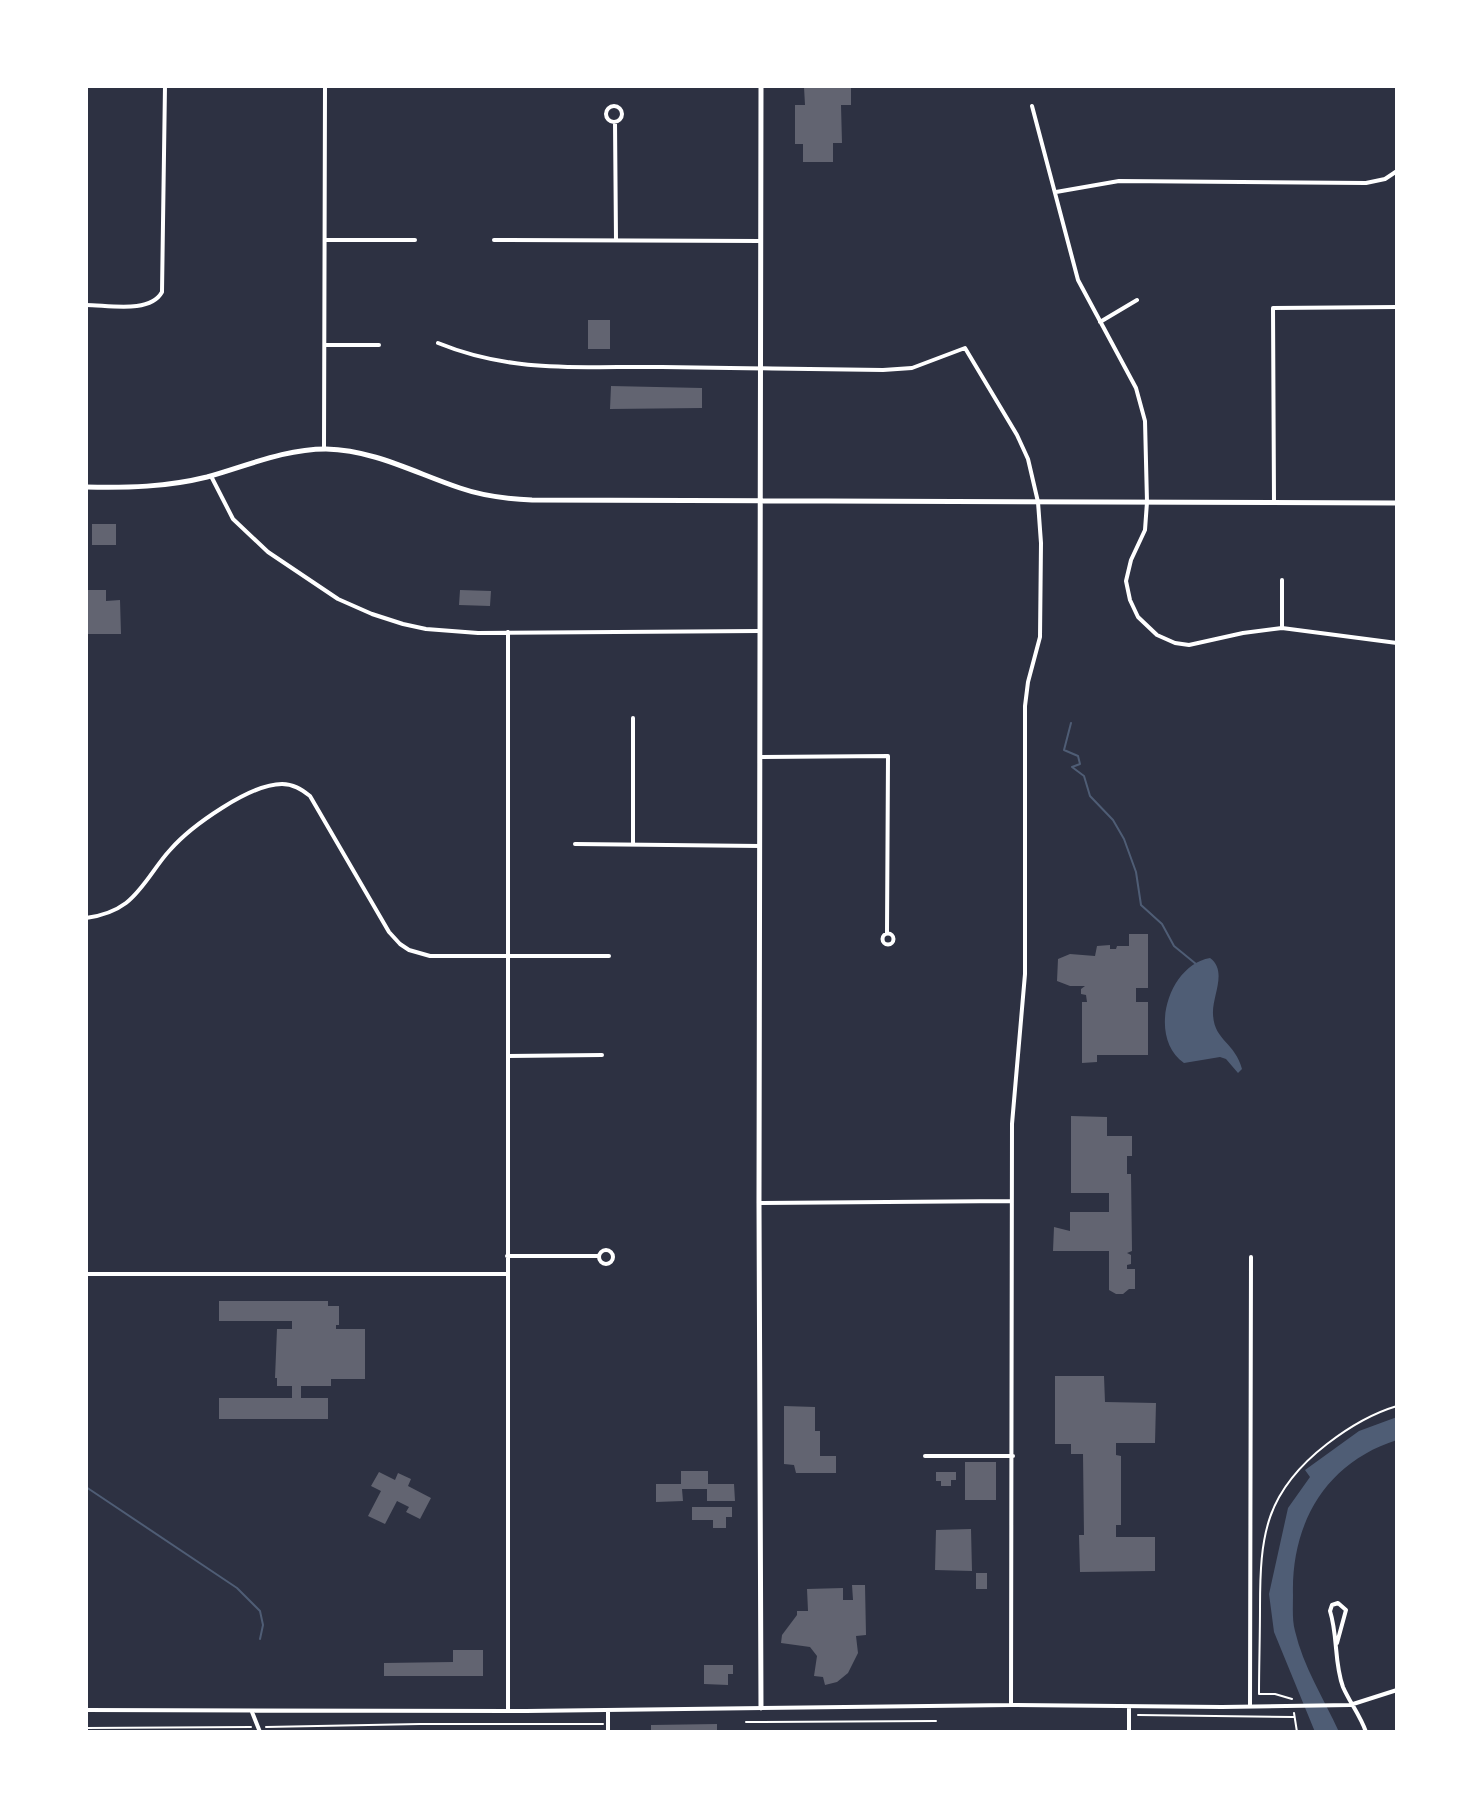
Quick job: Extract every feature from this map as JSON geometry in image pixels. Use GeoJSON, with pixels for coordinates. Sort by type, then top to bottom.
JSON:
{"type":"FeatureCollection","features":[{"type":"Feature","properties":{"kind":"street"},"geometry":{"type":"LineString","coordinates":[[86,305],[135,305],[156,300],[163,286],[165,86]]}},
{"type":"Feature","properties":{"kind":"street"},"geometry":{"type":"LineString","coordinates":[[324,449],[325,86]]}},
{"type":"Feature","properties":{"kind":"street"},"geometry":{"type":"LineString","coordinates":[[761,86],[761,1708]]}},
{"type":"Feature","properties":{"kind":"street"},"geometry":{"type":"LineString","coordinates":[[1032,106],[1082,291],[1141,402],[1147,435],[1147,502],[1145,530],[1131,560],[1126,581],[1133,609],[1149,629],[1164,639],[1189,645],[1282,628],[1397,643]]}},
{"type":"Feature","properties":{"kind":"street"},"geometry":{"type":"LineString","coordinates":[[615,122],[616,240]]}},
{"type":"Feature","properties":{"kind":"street"},"geometry":{"type":"LineString","coordinates":[[1056,192],[1119,181],[1366,183],[1385,179],[1397,171]]}},
{"type":"Feature","properties":{"kind":"street"},"geometry":{"type":"LineString","coordinates":[[325,240],[415,240]]}},
{"type":"Feature","properties":{"kind":"street"},"geometry":{"type":"LineString","coordinates":[[494,240],[761,241]]}},
{"type":"Feature","properties":{"kind":"street"},"geometry":{"type":"LineString","coordinates":[[1100,322],[1137,300]]}},
{"type":"Feature","properties":{"kind":"street"},"geometry":{"type":"LineString","coordinates":[[1274,503],[1273,308],[1397,307]]}},
{"type":"Feature","properties":{"kind":"street"},"geometry":{"type":"LineString","coordinates":[[438,343],[470,355],[521,366],[903,369],[930,363],[965,348],[1017,435],[1034,477],[1038,502],[1042,625],[1025,706],[1025,974],[1014,1086],[1011,1201],[1011,1705]]}},
{"type":"Feature","properties":{"kind":"street"},"geometry":{"type":"LineString","coordinates":[[325,345],[379,345]]}},
{"type":"Feature","properties":{"kind":"street"},"geometry":{"type":"LineString","coordinates":[[86,487],[155,486],[211,476],[279,455],[324,449],[381,458],[458,488],[518,499],[1397,503]]}},
{"type":"Feature","properties":{"kind":"street"},"geometry":{"type":"LineString","coordinates":[[211,476],[228,512],[241,528],[279,560],[343,601],[372,614],[426,629],[478,633],[760,631]]}},
{"type":"Feature","properties":{"kind":"street"},"geometry":{"type":"LineString","coordinates":[[1282,580],[1282,628]]}},
{"type":"Feature","properties":{"kind":"street"},"geometry":{"type":"LineString","coordinates":[[508,632],[508,1711]]}},
{"type":"Feature","properties":{"kind":"street"},"geometry":{"type":"LineString","coordinates":[[633,718],[633,844]]}},
{"type":"Feature","properties":{"kind":"street"},"geometry":{"type":"LineString","coordinates":[[760,757],[888,756],[887,933]]}},
{"type":"Feature","properties":{"kind":"street"},"geometry":{"type":"LineString","coordinates":[[86,918],[117,909],[130,900],[173,847],[225,808],[264,787],[285,784],[310,796],[389,932],[400,944],[430,956],[609,956]]}},
{"type":"Feature","properties":{"kind":"street"},"geometry":{"type":"LineString","coordinates":[[575,844],[760,846]]}},
{"type":"Feature","properties":{"kind":"street"},"geometry":{"type":"LineString","coordinates":[[508,1056],[602,1055]]}},
{"type":"Feature","properties":{"kind":"street"},"geometry":{"type":"LineString","coordinates":[[759,1203],[1011,1201]]}},
{"type":"Feature","properties":{"kind":"street"},"geometry":{"type":"LineString","coordinates":[[507,1256],[599,1256]]}},
{"type":"Feature","properties":{"kind":"street"},"geometry":{"type":"LineString","coordinates":[[1250,1706],[1251,1257]]}},
{"type":"Feature","properties":{"kind":"street"},"geometry":{"type":"LineString","coordinates":[[86,1274],[507,1274]]}},
{"type":"Feature","properties":{"kind":"street"},"geometry":{"type":"LineString","coordinates":[[925,1456],[1013,1456]]}},
{"type":"Feature","properties":{"kind":"street"},"geometry":{"type":"LineString","coordinates":[[1337,1643],[1346,1610],[1338,1603],[1332,1605],[1330,1611],[1339,1670],[1350,1705],[1359,1714],[1366,1732]]}},
{"type":"Feature","properties":{"kind":"street"},"geometry":{"type":"LineString","coordinates":[[86,1710],[1294,1706],[1350,1705],[1397,1690]]}},
{"type":"Feature","properties":{"kind":"street"},"geometry":{"type":"LineString","coordinates":[[1129,1707],[1129,1732]]}},
{"type":"Feature","properties":{"kind":"street"},"geometry":{"type":"LineString","coordinates":[[608,1710],[608,1732]]}},
{"type":"Feature","properties":{"kind":"street"},"geometry":{"type":"LineString","coordinates":[[252,1711],[260,1732]]}},
{"type":"Feature","properties":{"kind":"path"},"geometry":{"type":"LineString","coordinates":[[1297,1732],[1292,1699],[1259,1694],[1260,1560],[1270,1518],[1287,1484],[1313,1455],[1357,1422],[1397,1406]]}},
{"type":"Feature","properties":{"kind":"path"},"geometry":{"type":"LineString","coordinates":[[1138,1715],[1294,1717]]}},
{"type":"Feature","properties":{"kind":"path"},"geometry":{"type":"LineString","coordinates":[[746,1722],[936,1721]]}},
{"type":"Feature","properties":{"kind":"path"},"geometry":{"type":"LineString","coordinates":[[269,1727],[592,1724]]}},
{"type":"Feature","properties":{"kind":"path"},"geometry":{"type":"LineString","coordinates":[[86,1728],[242,1728]]}},
{"type":"Feature","properties":{"kind":"water"},"geometry":{"type":"Polygon","coordinates":[[[1210,958],[1219,977],[1213,1007],[1214,1023],[1239,1060],[1242,1069],[1238,1073],[1226,1059],[1220,1057],[1184,1063],[1173,1051],[1167,1037],[1167,1003],[1174,987],[1195,963],[1210,958]]]}},
{"type":"Feature","properties":{"kind":"water"},"geometry":{"type":"Polygon","coordinates":[[[1397,1417],[1397,1440],[1372,1450],[1333,1479],[1318,1498],[1299,1543],[1294,1568],[1294,1627],[1308,1670],[1339,1732],[1315,1732],[1274,1632],[1269,1594],[1288,1508],[1310,1477],[1305,1470],[1359,1431],[1397,1417]]]}},
{"type":"Feature","properties":{"kind":"building"},"geometry":{"type":"Polygon","coordinates":[[[804,87],[851,87],[851,105],[841,105],[842,143],[833,143],[833,162],[803,162],[803,144],[795,144],[795,105],[805,105],[804,87]]]}},
{"type":"Feature","properties":{"kind":"building"},"geometry":{"type":"Polygon","coordinates":[[[588,320],[610,320],[610,349],[588,349],[588,320]]]}},
{"type":"Feature","properties":{"kind":"building"},"geometry":{"type":"Polygon","coordinates":[[[611,386],[702,388],[702,408],[610,409],[611,386]]]}},
{"type":"Feature","properties":{"kind":"building"},"geometry":{"type":"Polygon","coordinates":[[[92,524],[116,524],[116,545],[92,545],[92,524]]]}},
{"type":"Feature","properties":{"kind":"building"},"geometry":{"type":"Polygon","coordinates":[[[86,590],[106,590],[106,601],[120,600],[121,634],[86,634],[86,590]]]}},
{"type":"Feature","properties":{"kind":"building"},"geometry":{"type":"Polygon","coordinates":[[[460,590],[491,591],[490,606],[459,605],[460,590]]]}},
{"type":"Feature","properties":{"kind":"building"},"geometry":{"type":"Polygon","coordinates":[[[1129,934],[1148,934],[1148,988],[1136,988],[1136,1002],[1148,1002],[1148,1055],[1097,1055],[1097,1062],[1082,1063],[1082,1002],[1087,1002],[1081,989],[1085,986],[1070,986],[1057,981],[1058,959],[1070,954],[1095,956],[1097,946],[1110,945],[1110,949],[1116,949],[1117,946],[1129,946],[1129,934]]]}},
{"type":"Feature","properties":{"kind":"building"},"geometry":{"type":"Polygon","coordinates":[[[1071,1116],[1107,1117],[1107,1136],[1132,1136],[1132,1156],[1127,1156],[1127,1174],[1131,1174],[1132,1251],[1127,1253],[1131,1255],[1131,1264],[1127,1265],[1127,1269],[1135,1269],[1135,1289],[1123,1294],[1109,1290],[1109,1251],[1053,1251],[1054,1227],[1070,1231],[1070,1212],[1109,1212],[1109,1193],[1071,1193],[1071,1116]]]}},
{"type":"Feature","properties":{"kind":"building"},"geometry":{"type":"Polygon","coordinates":[[[219,1301],[328,1301],[328,1306],[339,1306],[339,1325],[336,1329],[365,1329],[365,1379],[331,1379],[331,1386],[301,1386],[301,1398],[328,1398],[328,1419],[219,1419],[219,1398],[292,1398],[292,1386],[277,1386],[275,1378],[277,1329],[292,1329],[292,1321],[219,1321],[219,1301]]]}},
{"type":"Feature","properties":{"kind":"building"},"geometry":{"type":"Polygon","coordinates":[[[1055,1376],[1104,1376],[1105,1402],[1156,1403],[1155,1443],[1116,1443],[1116,1455],[1121,1456],[1121,1525],[1116,1525],[1116,1537],[1155,1537],[1155,1571],[1080,1572],[1079,1535],[1084,1535],[1083,1454],[1071,1454],[1071,1444],[1055,1444],[1055,1376]]]}},
{"type":"Feature","properties":{"kind":"building"},"geometry":{"type":"Polygon","coordinates":[[[784,1406],[815,1407],[815,1431],[820,1431],[820,1456],[836,1456],[836,1473],[796,1473],[794,1465],[784,1464],[784,1406]]]}},
{"type":"Feature","properties":{"kind":"building"},"geometry":{"type":"Polygon","coordinates":[[[965,1462],[996,1462],[996,1500],[965,1500],[965,1462]]]}},
{"type":"Feature","properties":{"kind":"building"},"geometry":{"type":"Polygon","coordinates":[[[681,1471],[708,1471],[708,1484],[734,1484],[735,1501],[707,1501],[707,1489],[682,1489],[683,1501],[656,1502],[656,1484],[681,1484],[681,1471]]]}},
{"type":"Feature","properties":{"kind":"building"},"geometry":{"type":"Polygon","coordinates":[[[379,1472],[395,1480],[398,1473],[411,1479],[408,1486],[431,1498],[420,1519],[406,1512],[409,1507],[397,1501],[385,1524],[368,1516],[381,1491],[371,1486],[379,1472]]]}},
{"type":"Feature","properties":{"kind":"building"},"geometry":{"type":"Polygon","coordinates":[[[936,1472],[956,1472],[956,1480],[951,1480],[951,1486],[941,1486],[941,1481],[936,1481],[936,1472]]]}},
{"type":"Feature","properties":{"kind":"building"},"geometry":{"type":"Polygon","coordinates":[[[692,1507],[732,1507],[732,1517],[726,1517],[726,1528],[713,1528],[713,1520],[692,1520],[692,1507]]]}},
{"type":"Feature","properties":{"kind":"building"},"geometry":{"type":"Polygon","coordinates":[[[971,1529],[972,1571],[935,1570],[936,1530],[971,1529]]]}},
{"type":"Feature","properties":{"kind":"building"},"geometry":{"type":"Polygon","coordinates":[[[976,1573],[987,1573],[987,1589],[976,1589],[976,1573]]]}},
{"type":"Feature","properties":{"kind":"building"},"geometry":{"type":"Polygon","coordinates":[[[852,1585],[865,1585],[866,1635],[856,1636],[858,1653],[848,1673],[837,1682],[825,1685],[823,1677],[814,1676],[817,1656],[810,1647],[781,1643],[782,1635],[797,1611],[808,1611],[807,1589],[843,1588],[843,1600],[853,1600],[852,1585]]]}},
{"type":"Feature","properties":{"kind":"building"},"geometry":{"type":"Polygon","coordinates":[[[453,1650],[483,1650],[483,1676],[384,1676],[384,1663],[453,1662],[453,1650]]]}},
{"type":"Feature","properties":{"kind":"building"},"geometry":{"type":"Polygon","coordinates":[[[704,1665],[733,1665],[733,1674],[728,1674],[728,1685],[704,1684],[704,1665]]]}},
{"type":"Feature","properties":{"kind":"building"},"geometry":{"type":"Polygon","coordinates":[[[717,1724],[717,1732],[651,1732],[651,1725],[717,1724]]]}},
{"type":"Feature","properties":{"kind":"waterway"},"geometry":{"type":"LineString","coordinates":[[1071,723],[1064,750],[1078,756],[1080,764],[1072,767],[1084,776],[1090,796],[1113,820],[1124,839],[1136,872],[1141,905],[1162,924],[1174,946],[1196,964]]}},
{"type":"Feature","properties":{"kind":"waterway"},"geometry":{"type":"LineString","coordinates":[[86,1487],[237,1588],[260,1611],[263,1625],[260,1639]]}}]}
